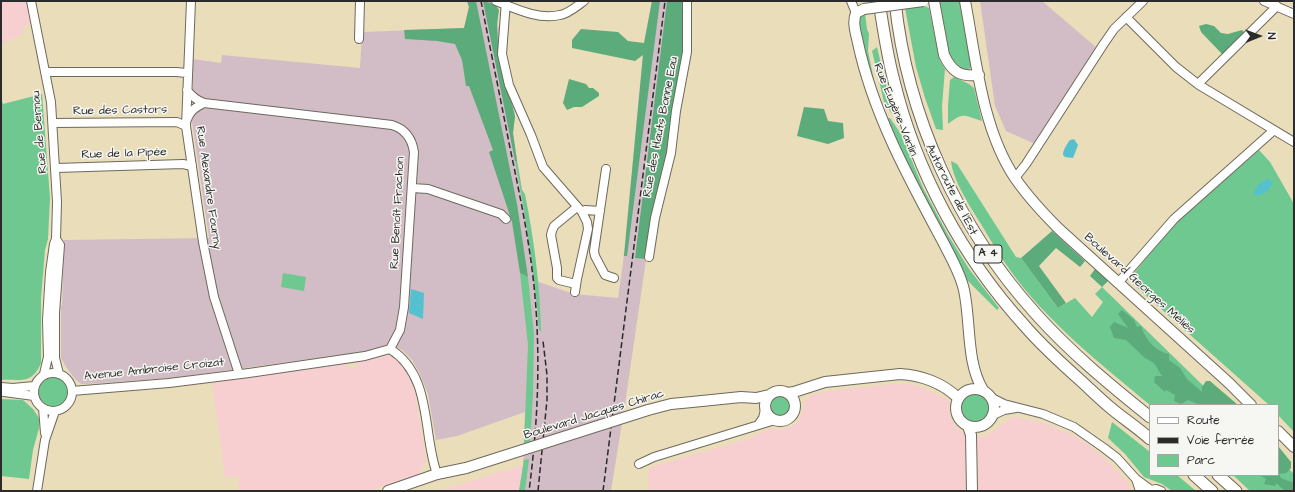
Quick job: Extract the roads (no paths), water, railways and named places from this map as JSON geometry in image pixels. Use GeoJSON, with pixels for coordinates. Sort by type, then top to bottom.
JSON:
{"type":"FeatureCollection","features":[{"type":"Feature","properties":{"kind":"highway","name":"Autoroute de l’Est"},"geometry":{"type":"LineString","coordinates":[[879,1],[885,41],[894,82],[916,151],[931,185],[974,262],[999,296],[1024,326],[1056,358],[1112,408],[1149,438]]}},
{"type":"Feature","properties":{"kind":"highway","name":"Autoroute de l’Est"},"geometry":{"type":"LineString","coordinates":[[895,1],[900,41],[917,108],[938,163],[949,186],[987,252],[1036,314],[1069,348],[1111,386],[1149,417]]}},
{"type":"Feature","properties":{"kind":"highway"},"geometry":{"type":"LineString","coordinates":[[1195,476],[1212,491]]}},
{"type":"Feature","properties":{"kind":"highway"},"geometry":{"type":"LineString","coordinates":[[1219,476],[1236,491]]}},
{"type":"Feature","properties":{"kind":"main road"},"geometry":{"type":"LineString","coordinates":[[860,11],[923,1],[934,4],[944,55],[947,62],[956,72],[961,75],[979,75]]}},
{"type":"Feature","properties":{"kind":"main road","name":"Boulevard Georges Méliès"},"geometry":{"type":"LineString","coordinates":[[965,1],[984,102],[994,135],[1004,160],[1015,178],[1034,203],[1059,229],[1229,383],[1250,404]]}},
{"type":"Feature","properties":{"kind":"main road","name":"Rue Eugène Varlin"},"geometry":{"type":"LineString","coordinates":[[860,11],[854,23],[864,70],[874,100],[910,182],[962,280],[968,313],[973,369]]}},
{"type":"Feature","properties":{"kind":"main road"},"geometry":{"type":"LineString","coordinates":[[969,389],[973,369]]}},
{"type":"Feature","properties":{"kind":"main road"},"geometry":{"type":"LineString","coordinates":[[973,369],[983,390],[992,398],[994,406],[993,415],[989,422],[984,425],[973,426],[960,420],[957,414],[956,404],[958,398],[963,392],[969,389],[977,388],[983,390]]}},
{"type":"Feature","properties":{"kind":"main road","name":"Boulevard Jacques Chirac"},"geometry":{"type":"LineString","coordinates":[[412,485],[438,477],[454,475],[466,468],[671,404],[741,397],[756,398],[769,395],[776,391],[787,393],[825,382],[900,374],[912,375],[934,382],[954,393],[958,398]]}},
{"type":"Feature","properties":{"kind":"main road"},"geometry":{"type":"LineString","coordinates":[[756,398],[765,408],[770,417],[775,420],[784,420],[790,417],[799,395],[804,389]]}},
{"type":"Feature","properties":{"kind":"main road"},"geometry":{"type":"LineString","coordinates":[[787,393],[792,398],[795,405]]}},
{"type":"Feature","properties":{"kind":"main road"},"geometry":{"type":"LineString","coordinates":[[765,408],[765,401],[769,395]]}},
{"type":"Feature","properties":{"kind":"main road"},"geometry":{"type":"LineString","coordinates":[[972,491],[971,435],[973,426]]}},
{"type":"Feature","properties":{"kind":"main road"},"geometry":{"type":"LineString","coordinates":[[973,426],[976,435],[977,491]]}},
{"type":"Feature","properties":{"kind":"main road"},"geometry":{"type":"LineString","coordinates":[[1279,432],[1294,448]]}},
{"type":"Feature","properties":{"kind":"main road"},"geometry":{"type":"LineString","coordinates":[[398,491],[438,477]]}},
{"type":"Feature","properties":{"kind":"main road"},"geometry":{"type":"LineString","coordinates":[[398,491],[412,485]]}},
{"type":"Feature","properties":{"kind":"main road"},"geometry":{"type":"LineString","coordinates":[[388,491],[412,485]]}},
{"type":"Feature","properties":{"kind":"street","name":"Rue de Bernau"},"geometry":{"type":"LineString","coordinates":[[31,1],[51,102],[56,168],[56,239],[50,272],[47,320],[48,357],[44,374]]}},
{"type":"Feature","properties":{"kind":"street","name":"Rue Alexandre Fourny"},"geometry":{"type":"LineString","coordinates":[[190,1],[186,124],[203,242],[214,297],[239,374]]}},
{"type":"Feature","properties":{"kind":"street"},"geometry":{"type":"LineString","coordinates":[[359,39],[360,1]]}},
{"type":"Feature","properties":{"kind":"street"},"geometry":{"type":"LineString","coordinates":[[496,1],[506,3],[531,14],[550,16],[561,15],[584,1]]}},
{"type":"Feature","properties":{"kind":"street","name":"Rue des Hauts Bonne Eau"},"geometry":{"type":"LineString","coordinates":[[649,257],[660,196],[671,153],[676,111],[686,58],[687,1]]}},
{"type":"Feature","properties":{"kind":"street","name":"Rue Eugène Varlin"},"geometry":{"type":"LineString","coordinates":[[851,1],[860,11]]}},
{"type":"Feature","properties":{"kind":"street"},"geometry":{"type":"LineString","coordinates":[[1015,178],[1026,164],[1103,45],[1114,30],[1143,1]]}},
{"type":"Feature","properties":{"kind":"street"},"geometry":{"type":"LineString","coordinates":[[1264,1],[1294,14]]}},
{"type":"Feature","properties":{"kind":"street"},"geometry":{"type":"LineString","coordinates":[[506,3],[502,54],[509,85],[531,134],[543,167],[580,210],[588,225],[575,292]]}},
{"type":"Feature","properties":{"kind":"street"},"geometry":{"type":"LineString","coordinates":[[1199,85],[1201,81],[1277,6]]}},
{"type":"Feature","properties":{"kind":"street"},"geometry":{"type":"LineString","coordinates":[[1126,17],[1176,67],[1199,85],[1273,131],[1294,142]]}},
{"type":"Feature","properties":{"kind":"street"},"geometry":{"type":"LineString","coordinates":[[45,72],[187,73]]}},
{"type":"Feature","properties":{"kind":"street"},"geometry":{"type":"LineString","coordinates":[[187,90],[196,100],[204,104]]}},
{"type":"Feature","properties":{"kind":"street"},"geometry":{"type":"LineString","coordinates":[[186,124],[191,111],[195,107],[204,104]]}},
{"type":"Feature","properties":{"kind":"street","name":"Rue Benoît Frachon"},"geometry":{"type":"LineString","coordinates":[[204,104],[392,125],[399,127],[405,132],[411,140],[413,146],[412,188],[403,318],[400,330],[390,349]]}},
{"type":"Feature","properties":{"kind":"street","name":"Rue des Castors"},"geometry":{"type":"LineString","coordinates":[[53,123],[177,122],[186,124]]}},
{"type":"Feature","properties":{"kind":"street"},"geometry":{"type":"LineString","coordinates":[[1118,283],[1174,219],[1273,131]]}},
{"type":"Feature","properties":{"kind":"street","name":"Rue de la Pipée"},"geometry":{"type":"LineString","coordinates":[[56,168],[183,164],[192,166]]}},
{"type":"Feature","properties":{"kind":"street"},"geometry":{"type":"LineString","coordinates":[[606,169],[594,248],[595,256],[606,275],[614,278]]}},
{"type":"Feature","properties":{"kind":"street"},"geometry":{"type":"LineString","coordinates":[[412,188],[428,189],[501,214],[506,219]]}},
{"type":"Feature","properties":{"kind":"street"},"geometry":{"type":"LineString","coordinates":[[576,284],[559,280],[557,278],[557,268],[551,235],[552,231],[554,226],[580,210],[600,211]]}},
{"type":"Feature","properties":{"kind":"street","name":"Rue de Bernau"},"geometry":{"type":"LineString","coordinates":[[56,239],[60,245],[55,313],[55,358],[59,374]]}},
{"type":"Feature","properties":{"kind":"street"},"geometry":{"type":"LineString","coordinates":[[584,246],[594,248]]}},
{"type":"Feature","properties":{"kind":"street"},"geometry":{"type":"LineString","coordinates":[[239,374],[365,356],[390,349],[402,359],[417,380],[438,477]]}},
{"type":"Feature","properties":{"kind":"street"},"geometry":{"type":"LineString","coordinates":[[54,372],[59,374],[68,380],[72,391],[69,402],[66,406],[55,411],[49,411],[43,408],[36,401],[34,396],[34,386],[36,381],[44,374],[54,372]]}},
{"type":"Feature","properties":{"kind":"street","name":"Avenue Ambroise Croizat"},"geometry":{"type":"LineString","coordinates":[[72,391],[167,383],[239,374]]}},
{"type":"Feature","properties":{"kind":"street"},"geometry":{"type":"LineString","coordinates":[[1,387],[13,388],[34,386]]}},
{"type":"Feature","properties":{"kind":"street"},"geometry":{"type":"LineString","coordinates":[[1,392],[34,396]]}},
{"type":"Feature","properties":{"kind":"street"},"geometry":{"type":"LineString","coordinates":[[992,398],[1004,404],[1043,414],[1061,421],[1084,433],[1117,458],[1136,479],[1149,490],[1161,491]]}},
{"type":"Feature","properties":{"kind":"street"},"geometry":{"type":"LineString","coordinates":[[37,491],[45,440],[43,408]]}},
{"type":"Feature","properties":{"kind":"street"},"geometry":{"type":"LineString","coordinates":[[758,425],[763,418],[765,408]]}},
{"type":"Feature","properties":{"kind":"street"},"geometry":{"type":"LineString","coordinates":[[993,415],[1009,409],[1020,408]]}},
{"type":"Feature","properties":{"kind":"street"},"geometry":{"type":"LineString","coordinates":[[45,440],[55,411]]}},
{"type":"Feature","properties":{"kind":"street"},"geometry":{"type":"LineString","coordinates":[[639,464],[654,457],[748,430],[758,425],[775,420]]}},
{"type":"Feature","properties":{"kind":"street"},"geometry":{"type":"LineString","coordinates":[[1136,479],[1140,491]]}},
{"type":"Feature","properties":{"kind":"water"},"geometry":{"type":"Polygon","coordinates":[[[1074,139],[1078,145],[1073,158],[1065,157],[1063,155],[1065,147],[1070,140],[1074,139]]]}},
{"type":"Feature","properties":{"kind":"water"},"geometry":{"type":"Polygon","coordinates":[[[1269,179],[1273,185],[1269,187],[1269,190],[1265,193],[1255,196],[1254,192],[1258,185],[1269,179]]]}},
{"type":"Feature","properties":{"kind":"water"},"geometry":{"type":"Polygon","coordinates":[[[411,289],[424,293],[423,319],[409,313],[411,289]]]}},
{"type":"Feature","properties":{"kind":"railway"},"geometry":{"type":"LineString","coordinates":[[481,1],[523,214],[534,286],[538,389],[535,440],[529,491]]}},
{"type":"Feature","properties":{"kind":"railway"},"geometry":{"type":"LineString","coordinates":[[603,491],[665,1]]}},
{"type":"Feature","properties":{"kind":"railway"},"geometry":{"type":"LineString","coordinates":[[538,491],[547,400],[547,375],[543,341]]}}]}
